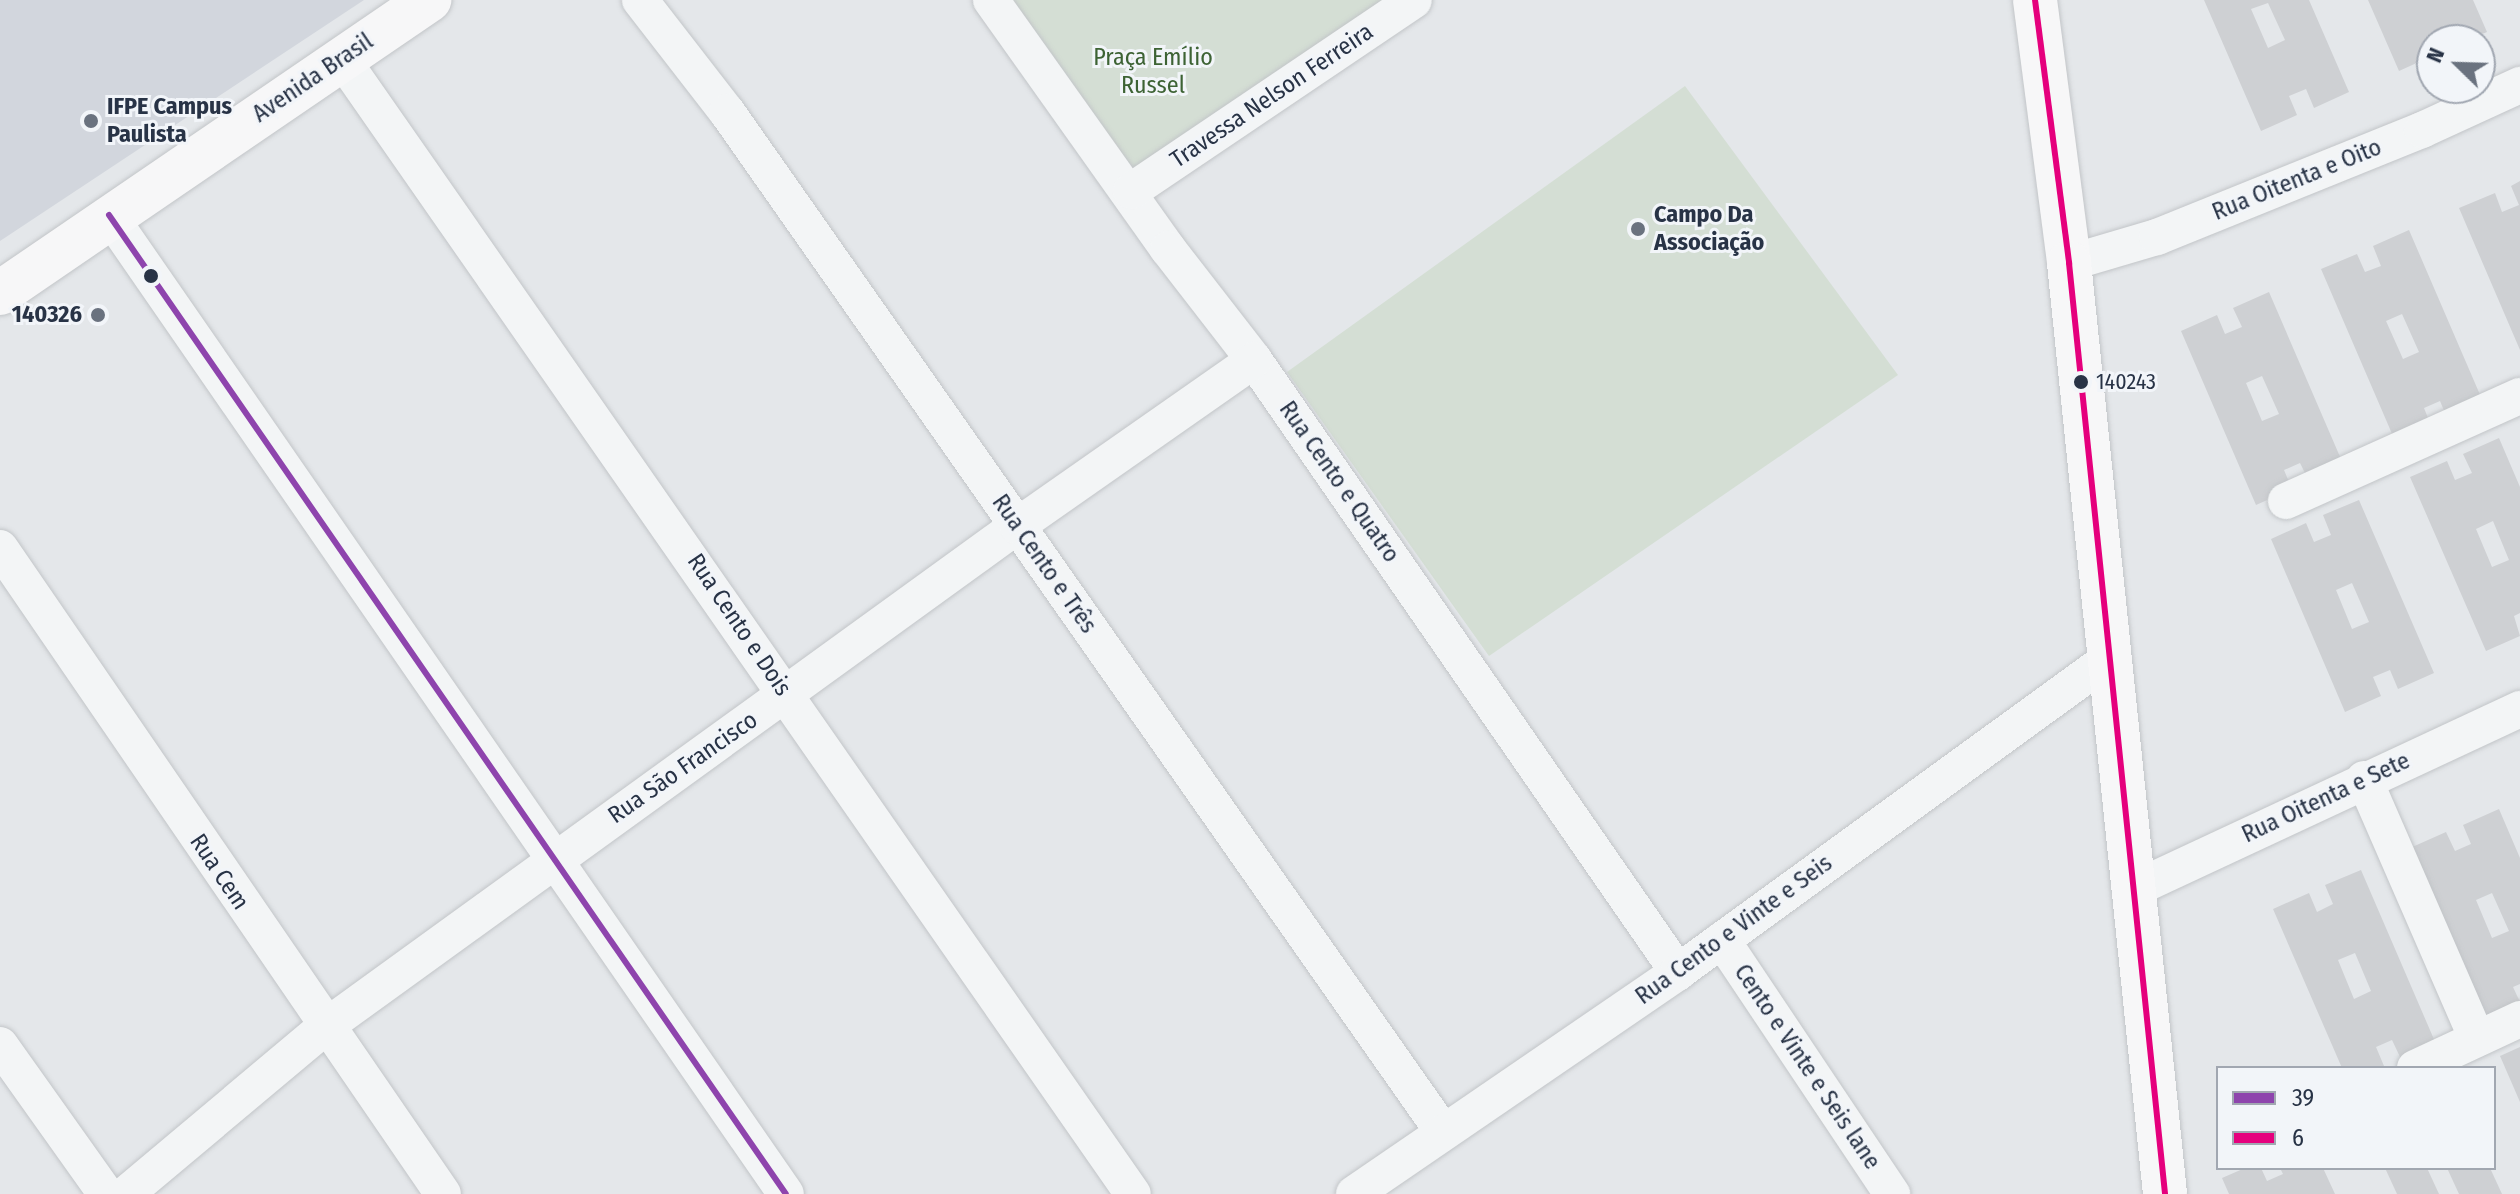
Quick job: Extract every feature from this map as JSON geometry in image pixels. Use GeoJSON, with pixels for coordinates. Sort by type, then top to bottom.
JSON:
{"type":"FeatureCollection","features":[{"type":"Feature","properties":{"kind":"main road","name":"Avenida Brasil"},"geometry":{"type":"LineString","coordinates":[[0,293],[109,215],[429,0]]}},
{"type":"Feature","properties":{"kind":"main road"},"geometry":{"type":"LineString","coordinates":[[2035,0],[2069,263],[2165,1194]]}},
{"type":"Feature","properties":{"kind":"street","name":"Rua Cento e Três"},"geometry":{"type":"LineString","coordinates":[[640,0],[727,112],[1443,1132]]}},
{"type":"Feature","properties":{"kind":"street","name":"Rua Cento e Quatro"},"geometry":{"type":"LineString","coordinates":[[991,0],[1131,191],[1168,249],[1254,360],[1678,972]]}},
{"type":"Feature","properties":{"kind":"street","name":"Travessa Nelson Ferreira"},"geometry":{"type":"LineString","coordinates":[[1131,191],[1414,0]]}},
{"type":"Feature","properties":{"kind":"street","name":"Rua Cento e Dois"},"geometry":{"type":"LineString","coordinates":[[342,59],[1133,1194]]}},
{"type":"Feature","properties":{"kind":"street","name":"Rua Oitenta e Oito"},"geometry":{"type":"LineString","coordinates":[[2069,263],[2172,231],[2422,130],[2520,85]]}},
{"type":"Feature","properties":{"kind":"street"},"geometry":{"type":"LineString","coordinates":[[109,215],[294,478],[786,1194]]}},
{"type":"Feature","properties":{"kind":"street","name":"Rua São Francisco"},"geometry":{"type":"LineString","coordinates":[[126,1194],[325,1027],[553,859],[1254,360]]}},
{"type":"Feature","properties":{"kind":"street"},"geometry":{"type":"LineString","coordinates":[[2286,501],[2520,396]]}},
{"type":"Feature","properties":{"kind":"street","name":"Rua Cem"},"geometry":{"type":"LineString","coordinates":[[0,548],[325,1027],[443,1194]]}},
{"type":"Feature","properties":{"kind":"street","name":"Rua Cento e Vinte e Seis"},"geometry":{"type":"LineString","coordinates":[[1354,1194],[1678,972],[2110,658]]}},
{"type":"Feature","properties":{"kind":"street","name":"Rua Oitenta e Sete"},"geometry":{"type":"LineString","coordinates":[[2134,889],[2364,779],[2520,709]]}},
{"type":"Feature","properties":{"kind":"street"},"geometry":{"type":"LineString","coordinates":[[2364,779],[2477,1039]]}},
{"type":"Feature","properties":{"kind":"street","name":"Cento e Vinte e Seis lane"},"geometry":{"type":"LineString","coordinates":[[1722,940],[1892,1194]]}},
{"type":"Feature","properties":{"kind":"street"},"geometry":{"type":"LineString","coordinates":[[2419,1066],[2520,1019]]}},
{"type":"Feature","properties":{"kind":"street"},"geometry":{"type":"LineString","coordinates":[[0,1045],[106,1194]]}},
{"type":"Feature","properties":{"kind":"shaded area","name":"IFPE Campus Paulista"},"geometry":{"type":"Polygon","coordinates":[[[0,0],[364,0],[0,241],[0,0]]]}},
{"type":"Feature","properties":{"kind":"green space","name":"Praça Emílio Russel"},"geometry":{"type":"Polygon","coordinates":[[[1008,0],[1391,0],[1134,171],[1008,0]]]}},
{"type":"Feature","properties":{"kind":"green space","name":"Campo Da Associação"},"geometry":{"type":"Polygon","coordinates":[[[1685,86],[1898,375],[1489,656],[1287,372],[1685,86]]]}},
{"type":"Feature","properties":{"kind":"building"},"geometry":{"type":"Polygon","coordinates":[[[2204,0],[2309,0],[2349,92],[2314,108],[2306,89],[2289,96],[2297,115],[2261,131],[2204,0]],[[2268,3],[2251,9],[2268,48],[2285,40],[2268,3]]]}},
{"type":"Feature","properties":{"kind":"building"},"geometry":{"type":"Polygon","coordinates":[[[2368,0],[2473,0],[2484,24],[2416,24],[2416,63],[2399,71],[2368,0]]]}},
{"type":"Feature","properties":{"kind":"building"},"geometry":{"type":"Polygon","coordinates":[[[2520,181],[2520,350],[2459,208],[2495,193],[2502,212],[2519,205],[2511,186],[2520,181]]]}},
{"type":"Feature","properties":{"kind":"building"},"geometry":{"type":"Polygon","coordinates":[[[2409,230],[2484,404],[2448,420],[2440,401],[2424,408],[2432,428],[2396,443],[2321,269],[2357,254],[2365,272],[2381,266],[2373,246],[2409,230]],[[2402,314],[2386,321],[2403,359],[2419,352],[2402,314]]]}},
{"type":"Feature","properties":{"kind":"building"},"geometry":{"type":"Polygon","coordinates":[[[2269,292],[2344,466],[2309,481],[2300,463],[2284,470],[2292,489],[2256,505],[2181,331],[2217,315],[2225,334],[2242,327],[2233,308],[2269,292]],[[2262,376],[2246,383],[2262,421],[2279,414],[2262,376]]]}},
{"type":"Feature","properties":{"kind":"building"},"geometry":{"type":"Polygon","coordinates":[[[2499,438],[2520,487],[2520,613],[2514,616],[2520,636],[2486,651],[2410,477],[2447,461],[2455,480],[2472,473],[2463,454],[2499,438]],[[2493,521],[2476,529],[2492,567],[2509,560],[2493,521]]]}},
{"type":"Feature","properties":{"kind":"building"},"geometry":{"type":"Polygon","coordinates":[[[2359,500],[2434,673],[2398,689],[2390,670],[2373,677],[2381,696],[2345,712],[2271,539],[2306,523],[2314,542],[2331,535],[2323,515],[2359,500]],[[2352,583],[2336,590],[2352,629],[2369,622],[2352,583]]]}},
{"type":"Feature","properties":{"kind":"building"},"geometry":{"type":"Polygon","coordinates":[[[2499,809],[2520,858],[2520,984],[2513,987],[2520,1002],[2486,1021],[2410,848],[2446,832],[2455,851],[2471,844],[2463,825],[2499,809]],[[2492,893],[2476,900],[2492,938],[2509,931],[2492,893]]]}},
{"type":"Feature","properties":{"kind":"building"},"geometry":{"type":"Polygon","coordinates":[[[2361,870],[2436,1044],[2401,1059],[2392,1040],[2376,1047],[2384,1066],[2341,1066],[2273,909],[2309,893],[2317,912],[2333,904],[2325,885],[2361,870]],[[2355,953],[2338,960],[2354,999],[2371,991],[2355,953]]]}},
{"type":"Feature","properties":{"kind":"building"},"geometry":{"type":"Polygon","coordinates":[[[2520,1047],[2520,1102],[2500,1056],[2520,1047]]]}},
{"type":"Feature","properties":{"kind":"building"},"geometry":{"type":"Polygon","coordinates":[[[2240,1170],[2262,1170],[2267,1181],[2283,1174],[2281,1170],[2324,1170],[2335,1194],[2229,1194],[2222,1178],[2240,1170]]]}},
{"type":"Feature","properties":{"kind":"building"},"geometry":{"type":"Polygon","coordinates":[[[2386,1170],[2428,1170],[2439,1194],[2397,1194],[2386,1170]]]}},
{"type":"Feature","properties":{"kind":"building"},"geometry":{"type":"Polygon","coordinates":[[[2448,1170],[2491,1170],[2502,1194],[2459,1194],[2448,1170]]]}},
{"type":"Feature","properties":{"kind":"transit line","name":"6"},"geometry":{"type":"LineString","coordinates":[[2035,0],[2069,263],[2165,1194]]}},
{"type":"Feature","properties":{"kind":"transit line","name":"39"},"geometry":{"type":"LineString","coordinates":[[109,215],[786,1194]]}},
{"type":"Feature","properties":{"kind":"place","name":"IFPE Campus Paulista"},"geometry":{"type":"Point","coordinates":[91,121]}},
{"type":"Feature","properties":{"kind":"place","name":"Campo Da Associação"},"geometry":{"type":"Point","coordinates":[1638,229]}},
{"type":"Feature","properties":{"kind":"place","name":"140326"},"geometry":{"type":"Point","coordinates":[98,315]}},
{"type":"Feature","properties":{"kind":"place","name":"140243"},"geometry":{"type":"Point","coordinates":[2081,382]}}]}
